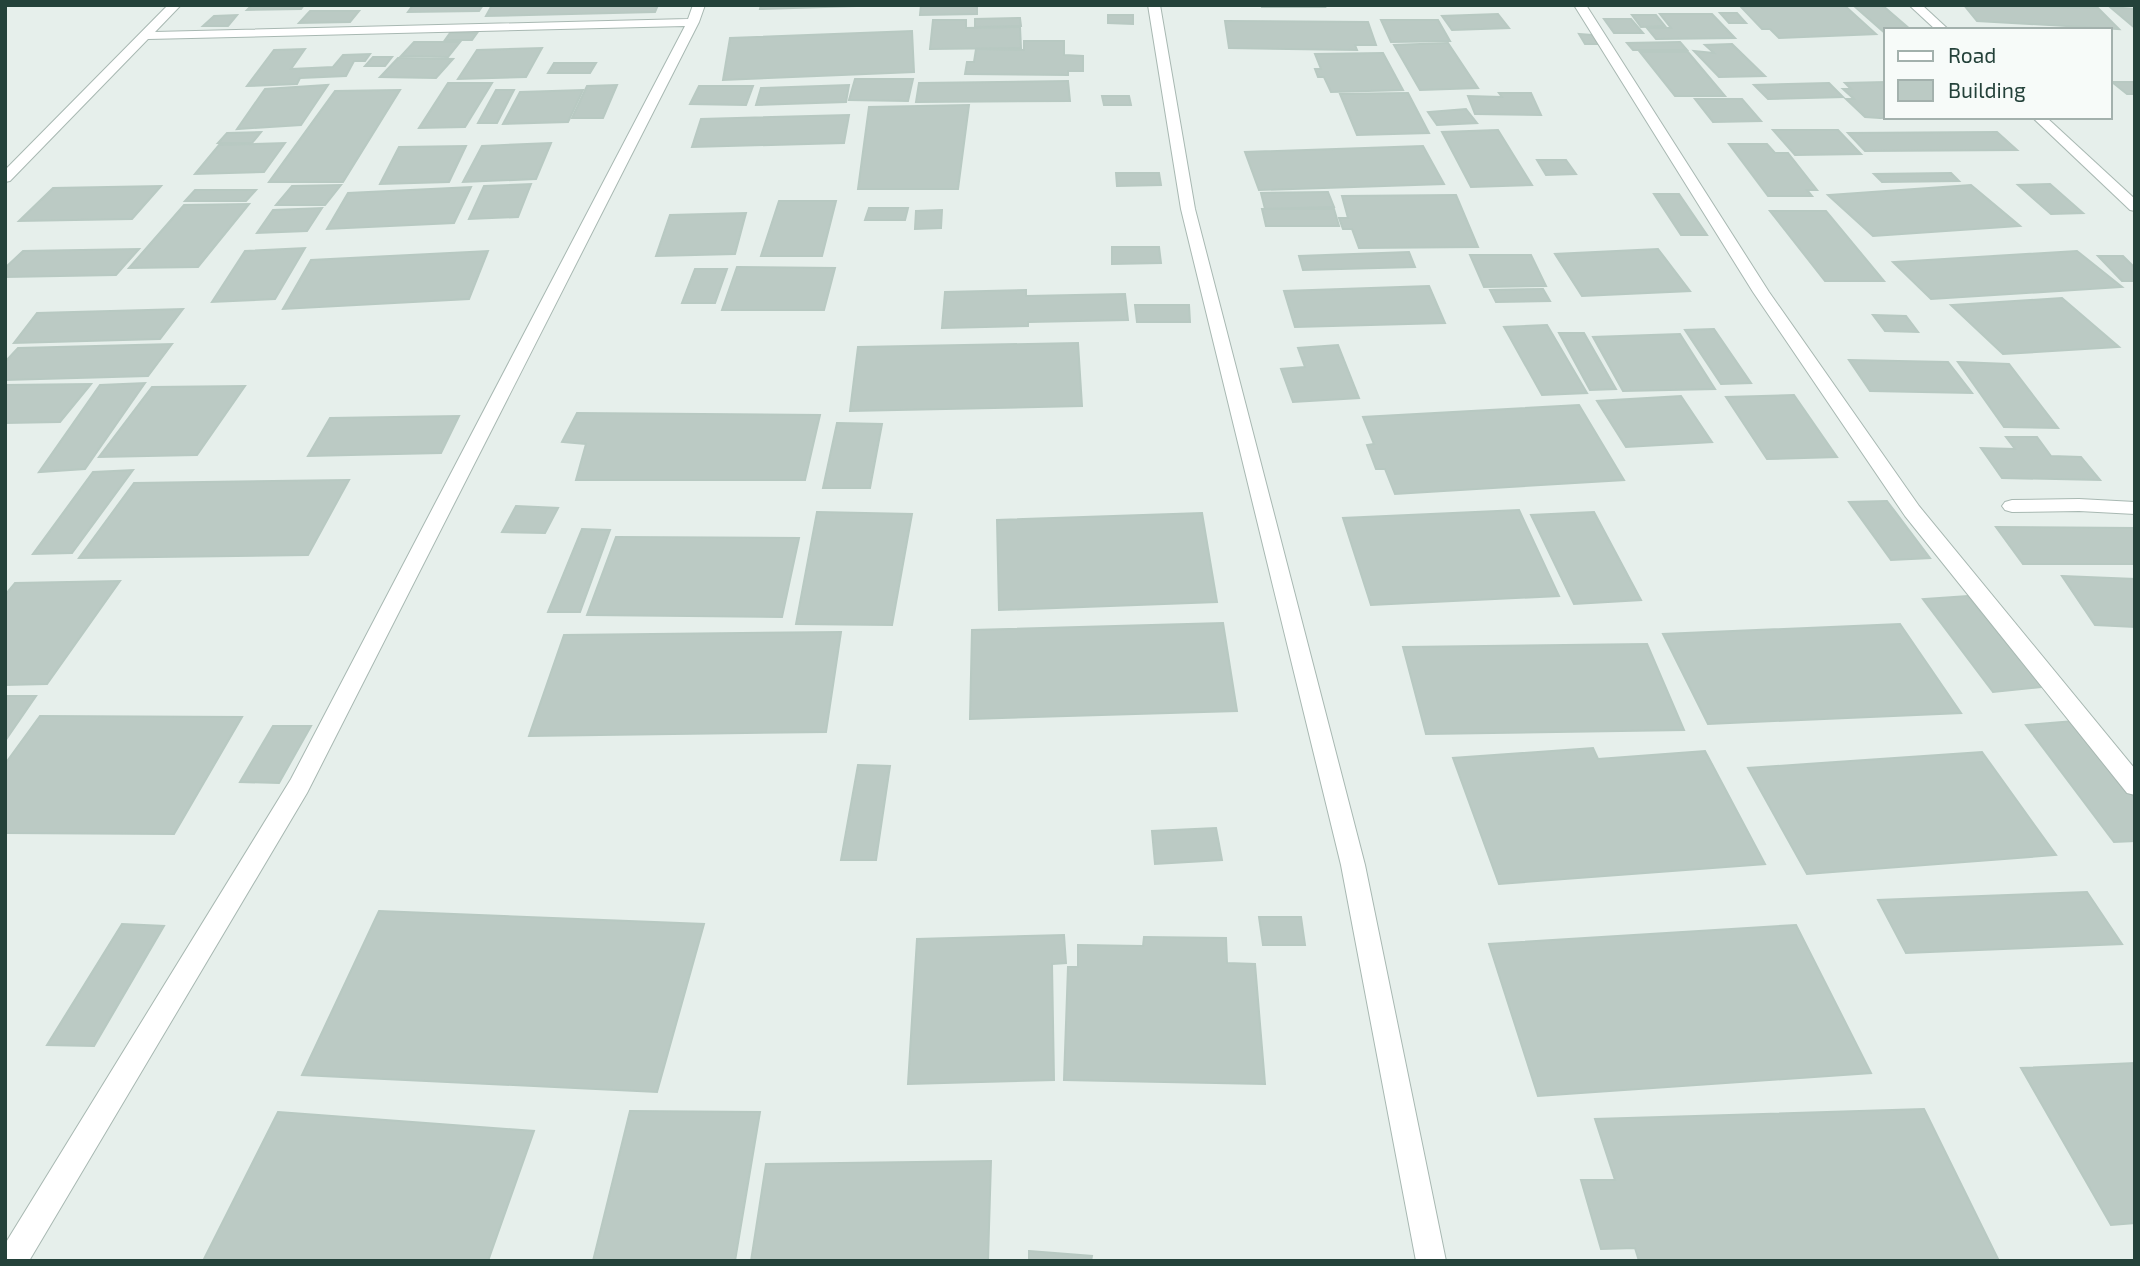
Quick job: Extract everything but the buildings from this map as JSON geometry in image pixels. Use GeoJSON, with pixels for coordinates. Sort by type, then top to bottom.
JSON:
{"type":"FeatureCollection","features":[{"type":"Feature","properties":{"kind":"street"},"geometry":{"type":"LineString","coordinates":[[5,178],[175,5]]}},
{"type":"Feature","properties":{"kind":"street"},"geometry":{"type":"LineString","coordinates":[[1154,5],[1188,208],[1353,864],[1431,1261]]}},
{"type":"Feature","properties":{"kind":"street"},"geometry":{"type":"LineString","coordinates":[[1580,5],[1761,292],[1912,511],[2135,786]]}},
{"type":"Feature","properties":{"kind":"street"},"geometry":{"type":"LineString","coordinates":[[1915,5],[1941,28]]}},
{"type":"Feature","properties":{"kind":"street"},"geometry":{"type":"LineString","coordinates":[[12,1261],[299,786],[696,14],[142,36]]}},
{"type":"Feature","properties":{"kind":"street"},"geometry":{"type":"LineString","coordinates":[[2040,119],[2135,207]]}},
{"type":"Feature","properties":{"kind":"street"},"geometry":{"type":"LineString","coordinates":[[2012,506],[2135,508]]}}]}
